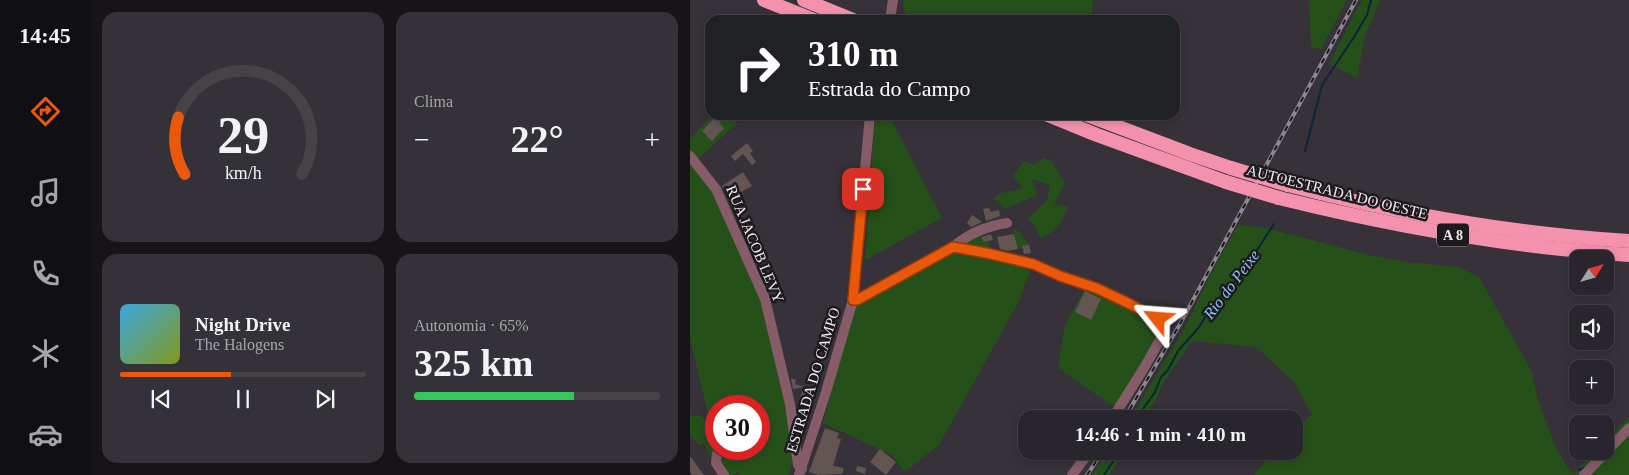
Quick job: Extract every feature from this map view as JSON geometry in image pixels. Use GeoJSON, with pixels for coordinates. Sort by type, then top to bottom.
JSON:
{"type":"FeatureCollection","features":[{"type":"Feature","properties":{"kind":"highway"},"geometry":{"type":"LineString","coordinates":[[764,0],[802,15]]}},
{"type":"Feature","properties":{"kind":"highway"},"geometry":{"type":"LineString","coordinates":[[804,0],[841,15]]}},
{"type":"Feature","properties":{"kind":"highway","name":"AUTOESTRADA DO OESTE"},"geometry":{"type":"LineString","coordinates":[[1060,120],[1226,182],[1279,198],[1371,220],[1460,237],[1551,249],[1629,255]]}},
{"type":"Feature","properties":{"kind":"highway","name":"AUTOESTRADA DO OESTE"},"geometry":{"type":"LineString","coordinates":[[1099,120],[1231,168],[1288,185],[1365,204],[1484,226],[1575,237],[1629,241]]}},
{"type":"Feature","properties":{"kind":"street"},"geometry":{"type":"LineString","coordinates":[[891,15],[893,0]]}},
{"type":"Feature","properties":{"kind":"street","name":"ESTRADA DO CAMPO"},"geometry":{"type":"LineString","coordinates":[[801,472],[853,300],[870,120]]}},
{"type":"Feature","properties":{"kind":"street","name":"RUA JACOB LEVY"},"geometry":{"type":"LineString","coordinates":[[690,156],[716,189],[765,298],[790,404],[798,465],[801,472]]}},
{"type":"Feature","properties":{"kind":"street"},"geometry":{"type":"LineString","coordinates":[[853,300],[857,300],[953,247],[961,240],[997,224],[1007,223]]}},
{"type":"Feature","properties":{"kind":"street"},"geometry":{"type":"LineString","coordinates":[[953,247],[1033,264],[1060,276],[1096,288],[1158,319],[1163,329],[1161,338],[1118,410]]}},
{"type":"Feature","properties":{"kind":"street"},"geometry":{"type":"LineString","coordinates":[[1584,475],[1629,428]]}},
{"type":"Feature","properties":{"kind":"street"},"geometry":{"type":"LineString","coordinates":[[716,460],[716,463],[724,475]]}},
{"type":"Feature","properties":{"kind":"street"},"geometry":{"type":"LineString","coordinates":[[1072,475],[1083,460]]}},
{"type":"Feature","properties":{"kind":"green space"},"geometry":{"type":"Polygon","coordinates":[[[903,0],[1093,0],[1092,15],[905,14],[903,0]]]}},
{"type":"Feature","properties":{"kind":"green space"},"geometry":{"type":"Polygon","coordinates":[[[1309,0],[1347,0],[1321,49],[1311,48],[1309,0]]]}},
{"type":"Feature","properties":{"kind":"green space"},"geometry":{"type":"Polygon","coordinates":[[[1362,0],[1380,0],[1365,36],[1357,78],[1329,64],[1362,0]]]}},
{"type":"Feature","properties":{"kind":"green space"},"geometry":{"type":"Polygon","coordinates":[[[707,120],[740,120],[695,162],[712,183],[759,283],[795,450],[789,475],[739,475],[738,472],[734,475],[724,475],[712,461],[716,460],[716,463],[722,460],[770,460],[770,395],[705,395],[705,401],[690,339],[690,139],[707,120]]]}},
{"type":"Feature","properties":{"kind":"green space"},"geometry":{"type":"Polygon","coordinates":[[[875,120],[892,120],[942,218],[865,260],[875,120]]]}},
{"type":"Feature","properties":{"kind":"green space"},"geometry":{"type":"Polygon","coordinates":[[[1043,158],[1051,161],[1065,183],[1054,204],[1068,207],[1055,230],[1040,238],[1036,227],[1028,219],[1047,200],[1050,185],[1032,179],[1037,196],[1005,209],[993,198],[1001,193],[1023,188],[1013,176],[1024,161],[1034,165],[1043,158]]]}},
{"type":"Feature","properties":{"kind":"green space"},"geometry":{"type":"Polygon","coordinates":[[[1238,225],[1262,227],[1369,255],[1406,262],[1458,267],[1479,277],[1531,370],[1538,400],[1554,443],[1565,464],[1574,474],[1587,460],[1614,460],[1614,432],[1629,417],[1629,475],[1254,475],[1267,460],[1303,460],[1303,423],[1312,414],[1294,382],[1256,347],[1192,341],[1163,383],[1157,398],[1149,410],[1135,410],[1184,329],[1215,266],[1238,225]]]}},
{"type":"Feature","properties":{"kind":"green space"},"geometry":{"type":"Polygon","coordinates":[[[1014,229],[1020,232],[1029,245],[1017,249],[1014,229]]]}},
{"type":"Feature","properties":{"kind":"green space"},"geometry":{"type":"Polygon","coordinates":[[[982,235],[983,242],[989,241],[991,250],[960,245],[982,235]]]}},
{"type":"Feature","properties":{"kind":"green space"},"geometry":{"type":"Polygon","coordinates":[[[953,247],[1033,264],[1018,303],[939,445],[905,472],[892,455],[823,423],[855,304],[953,247]]]}},
{"type":"Feature","properties":{"kind":"green space"},"geometry":{"type":"Polygon","coordinates":[[[1087,285],[1128,303],[1163,329],[1139,384],[1124,410],[1113,406],[1058,368],[1065,325],[1087,285]]]}},
{"type":"Feature","properties":{"kind":"green space"},"geometry":{"type":"Polygon","coordinates":[[[690,415],[700,415],[705,421],[705,445],[704,443],[699,445],[690,434],[690,415]]]}},
{"type":"Feature","properties":{"kind":"green space"},"geometry":{"type":"Polygon","coordinates":[[[1102,460],[1120,460],[1109,475],[1092,475],[1102,460]]]}},
{"type":"Feature","properties":{"kind":"building"},"geometry":{"type":"Polygon","coordinates":[[[712,120],[722,120],[719,123],[724,128],[712,141],[702,131],[712,120]]]}},
{"type":"Feature","properties":{"kind":"building"},"geometry":{"type":"Polygon","coordinates":[[[747,143],[753,151],[750,153],[756,162],[752,165],[743,154],[735,161],[731,156],[747,143]]]}},
{"type":"Feature","properties":{"kind":"building"},"geometry":{"type":"Polygon","coordinates":[[[743,172],[752,186],[728,199],[722,186],[743,172]]]}},
{"type":"Feature","properties":{"kind":"building"},"geometry":{"type":"Polygon","coordinates":[[[989,208],[991,212],[999,210],[1000,216],[986,221],[983,209],[989,208]]]}},
{"type":"Feature","properties":{"kind":"building"},"geometry":{"type":"Polygon","coordinates":[[[972,215],[982,222],[971,227],[967,223],[972,215]]]}},
{"type":"Feature","properties":{"kind":"building"},"geometry":{"type":"Polygon","coordinates":[[[991,234],[993,240],[983,242],[982,237],[991,234]]]}},
{"type":"Feature","properties":{"kind":"building"},"geometry":{"type":"Polygon","coordinates":[[[1014,234],[1018,249],[1008,251],[1000,249],[997,237],[1014,234]]]}},
{"type":"Feature","properties":{"kind":"building"},"geometry":{"type":"Polygon","coordinates":[[[1029,245],[1031,253],[1024,254],[1022,246],[1029,245]]]}},
{"type":"Feature","properties":{"kind":"building"},"geometry":{"type":"Polygon","coordinates":[[[1085,291],[1101,299],[1091,320],[1075,312],[1085,291]]]}},
{"type":"Feature","properties":{"kind":"building"},"geometry":{"type":"Polygon","coordinates":[[[791,378],[796,380],[795,384],[817,391],[815,397],[813,396],[810,407],[798,403],[804,387],[793,389],[791,378]]]}},
{"type":"Feature","properties":{"kind":"building"},"geometry":{"type":"Polygon","coordinates":[[[825,428],[839,433],[837,438],[841,439],[833,466],[844,468],[842,474],[818,475],[809,472],[825,428]]]}},
{"type":"Feature","properties":{"kind":"building"},"geometry":{"type":"Polygon","coordinates":[[[880,449],[896,462],[886,475],[870,462],[880,449]]]}},
{"type":"Feature","properties":{"kind":"building"},"geometry":{"type":"Polygon","coordinates":[[[690,456],[704,475],[692,475],[690,472],[690,456]]]}},
{"type":"Feature","properties":{"kind":"building"},"geometry":{"type":"Polygon","coordinates":[[[857,466],[866,468],[865,474],[856,471],[857,466]]]}},
{"type":"Feature","properties":{"kind":"waterway"},"geometry":{"type":"LineString","coordinates":[[1305,151],[1322,85],[1367,15],[1371,0]]}},
{"type":"Feature","properties":{"kind":"waterway","name":"Rio do Peixe"},"geometry":{"type":"LineString","coordinates":[[1142,410],[1178,351],[1200,326],[1209,310],[1223,292],[1238,279],[1274,224]]}},
{"type":"Feature","properties":{"kind":"waterway","name":"Rio do Peixe"},"geometry":{"type":"LineString","coordinates":[[1104,475],[1114,460]]}},
{"type":"Feature","properties":{"kind":"waterway"},"geometry":{"type":"LineString","coordinates":[[1579,470],[1586,467]]}},
{"type":"Feature","properties":{"kind":"railway"},"geometry":{"type":"LineString","coordinates":[[1129,410],[1180,324],[1356,0]]}},
{"type":"Feature","properties":{"kind":"railway"},"geometry":{"type":"LineString","coordinates":[[1087,475],[1097,460]]}},
{"type":"Feature","properties":{"kind":"route"},"geometry":{"type":"LineString","coordinates":[[863,189],[853,300],[857,300],[953,247],[1033,264],[1060,276],[1096,288],[1158,319]]}}]}
